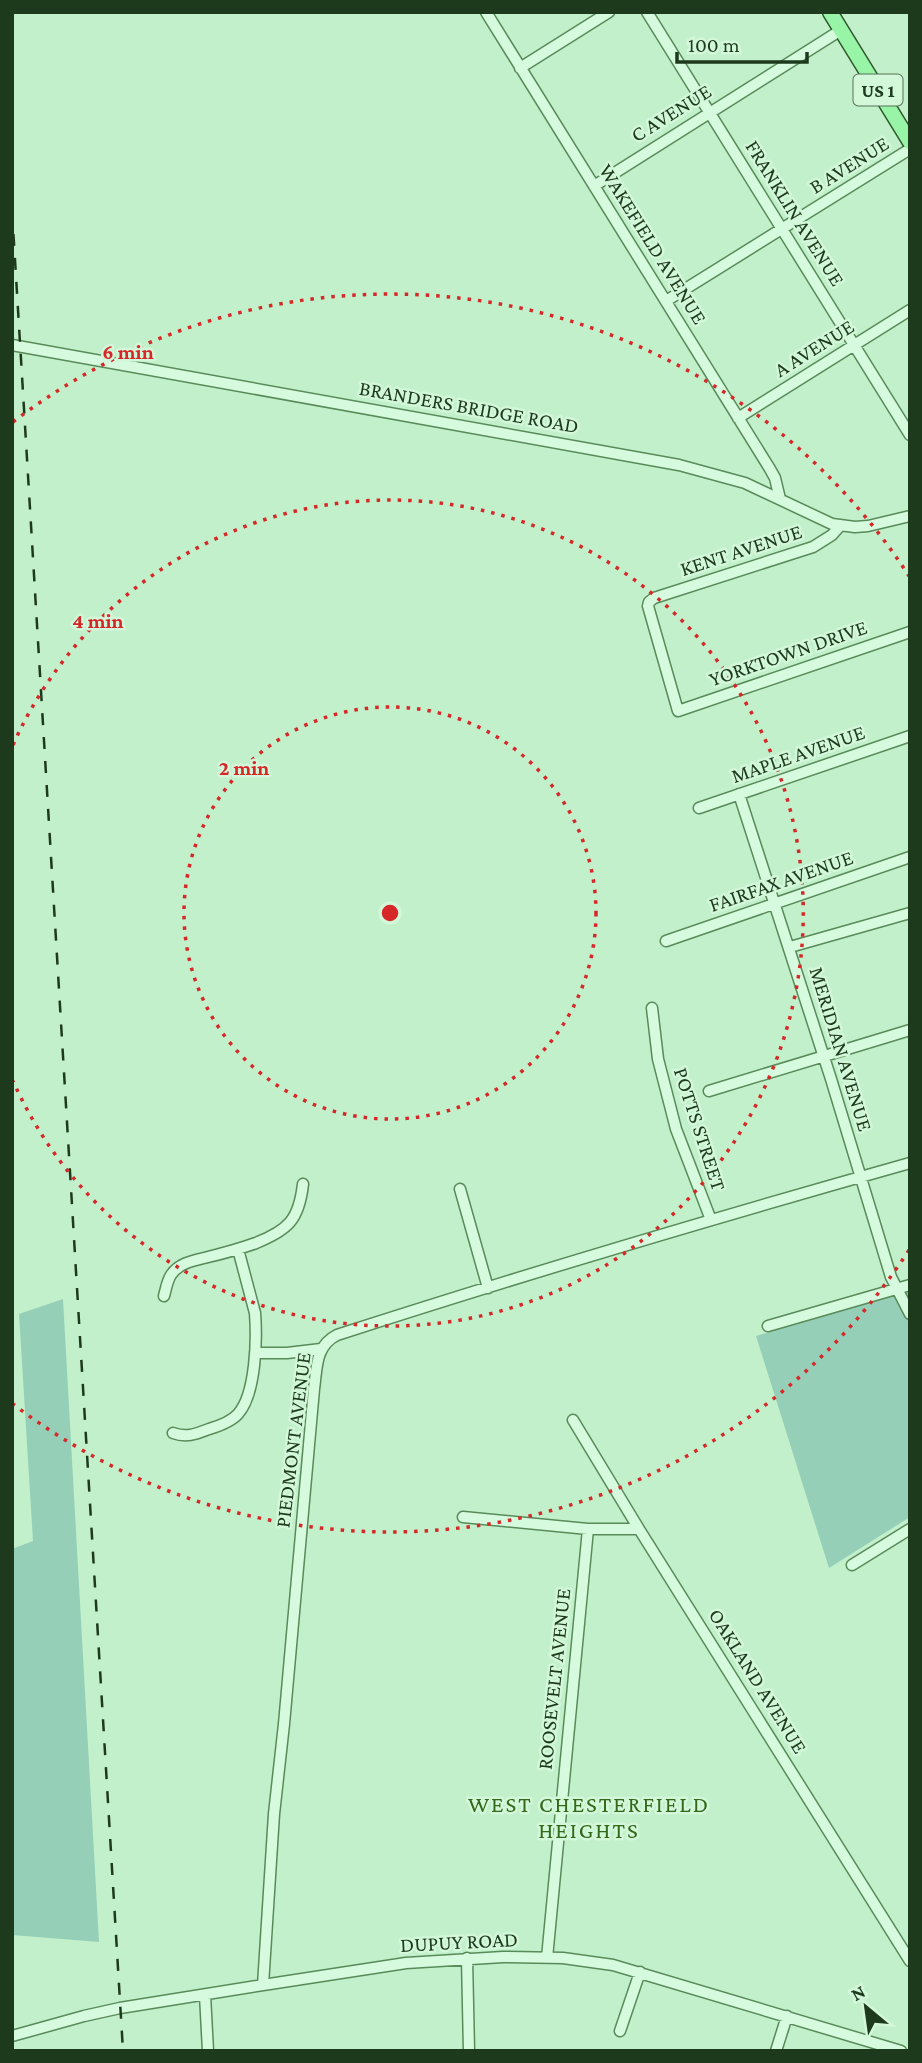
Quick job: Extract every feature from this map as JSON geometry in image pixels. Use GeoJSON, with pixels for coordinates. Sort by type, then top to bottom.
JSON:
{"type":"FeatureCollection","features":[{"type":"Feature","properties":{"kind":"main road","name":"US 1"},"geometry":{"type":"LineString","coordinates":[[830,12],[910,142]]}},
{"type":"Feature","properties":{"kind":"street","name":"WAKEFIELD AVENUE"},"geometry":{"type":"LineString","coordinates":[[486,12],[775,478],[780,499]]}},
{"type":"Feature","properties":{"kind":"street"},"geometry":{"type":"LineString","coordinates":[[520,68],[609,12]]}},
{"type":"Feature","properties":{"kind":"street","name":"FRANKLIN AVENUE"},"geometry":{"type":"LineString","coordinates":[[647,12],[910,435]]}},
{"type":"Feature","properties":{"kind":"street","name":"C AVENUE"},"geometry":{"type":"LineString","coordinates":[[594,186],[841,30]]}},
{"type":"Feature","properties":{"kind":"street","name":"B AVENUE"},"geometry":{"type":"LineString","coordinates":[[666,301],[910,149]]}},
{"type":"Feature","properties":{"kind":"street","name":"A AVENUE"},"geometry":{"type":"LineString","coordinates":[[738,418],[910,310]]}},
{"type":"Feature","properties":{"kind":"street","name":"BRANDERS BRIDGE ROAD"},"geometry":{"type":"LineString","coordinates":[[12,345],[708,471],[745,483],[820,520],[840,526],[868,526],[910,516]]}},
{"type":"Feature","properties":{"kind":"street","name":"KENT AVENUE"},"geometry":{"type":"LineString","coordinates":[[678,711],[649,602],[654,598],[813,547],[832,535],[840,526]]}},
{"type":"Feature","properties":{"kind":"street","name":"YORKTOWN DRIVE"},"geometry":{"type":"LineString","coordinates":[[678,711],[910,632]]}},
{"type":"Feature","properties":{"kind":"street","name":"MAPLE AVENUE"},"geometry":{"type":"LineString","coordinates":[[699,808],[910,736]]}},
{"type":"Feature","properties":{"kind":"street","name":"MERIDIAN AVENUE"},"geometry":{"type":"LineString","coordinates":[[739,794],[790,947],[896,1289],[910,1314]]}},
{"type":"Feature","properties":{"kind":"street","name":"FAIRFAX AVENUE"},"geometry":{"type":"LineString","coordinates":[[666,941],[910,857]]}},
{"type":"Feature","properties":{"kind":"street"},"geometry":{"type":"LineString","coordinates":[[790,947],[910,913]]}},
{"type":"Feature","properties":{"kind":"street","name":"POTTS STREET"},"geometry":{"type":"LineString","coordinates":[[652,1008],[658,1059],[676,1129],[710,1220]]}},
{"type":"Feature","properties":{"kind":"street"},"geometry":{"type":"LineString","coordinates":[[709,1091],[910,1030]]}},
{"type":"Feature","properties":{"kind":"street","name":"PIEDMONT AVENUE"},"geometry":{"type":"LineString","coordinates":[[263,1985],[274,1814],[314,1389],[321,1349],[337,1335],[710,1220],[910,1163]]}},
{"type":"Feature","properties":{"kind":"street"},"geometry":{"type":"LineString","coordinates":[[164,1296],[170,1276],[185,1263],[238,1249],[279,1234],[297,1211],[303,1184]]}},
{"type":"Feature","properties":{"kind":"street"},"geometry":{"type":"LineString","coordinates":[[460,1189],[488,1288]]}},
{"type":"Feature","properties":{"kind":"street"},"geometry":{"type":"LineString","coordinates":[[173,1433],[192,1436],[219,1426],[237,1415],[249,1393],[255,1353],[255,1314],[238,1249]]}},
{"type":"Feature","properties":{"kind":"street"},"geometry":{"type":"LineString","coordinates":[[768,1326],[910,1285]]}},
{"type":"Feature","properties":{"kind":"street"},"geometry":{"type":"LineString","coordinates":[[255,1353],[321,1349]]}},
{"type":"Feature","properties":{"kind":"street","name":"OAKLAND AVENUE"},"geometry":{"type":"LineString","coordinates":[[573,1420],[910,1961]]}},
{"type":"Feature","properties":{"kind":"street"},"geometry":{"type":"LineString","coordinates":[[463,1517],[588,1529],[639,1529]]}},
{"type":"Feature","properties":{"kind":"street","name":"ROOSEVELT AVENUE"},"geometry":{"type":"LineString","coordinates":[[547,1958],[588,1529]]}},
{"type":"Feature","properties":{"kind":"street"},"geometry":{"type":"LineString","coordinates":[[852,1565],[910,1529]]}},
{"type":"Feature","properties":{"kind":"street"},"geometry":{"type":"LineString","coordinates":[[467,1958],[469,2051]]}},
{"type":"Feature","properties":{"kind":"street","name":"DUPUY ROAD"},"geometry":{"type":"LineString","coordinates":[[12,2036],[115,2009],[406,1963],[467,1958],[547,1958],[593,1961],[640,1972],[901,2051]]}},
{"type":"Feature","properties":{"kind":"street"},"geometry":{"type":"LineString","coordinates":[[620,2031],[640,1972]]}},
{"type":"Feature","properties":{"kind":"street"},"geometry":{"type":"LineString","coordinates":[[205,1995],[208,2051]]}},
{"type":"Feature","properties":{"kind":"street"},"geometry":{"type":"LineString","coordinates":[[776,2051],[787,2016]]}},
{"type":"Feature","properties":{"kind":"green space"},"geometry":{"type":"Polygon","coordinates":[[[910,1290],[910,1517],[829,1568],[756,1336],[910,1290]]]}},
{"type":"Feature","properties":{"kind":"green space"},"geometry":{"type":"Polygon","coordinates":[[[63,1299],[99,1942],[12,1935],[12,1549],[33,1541],[19,1314],[63,1299]]]}},
{"type":"Feature","properties":{"kind":"railway"},"geometry":{"type":"LineString","coordinates":[[12,210],[123,2051]]}},
{"type":"Feature","properties":{"kind":"district","name":"WEST CHESTERFIELD HEIGHTS"},"geometry":{"type":"Point","coordinates":[589,1817]}}]}
